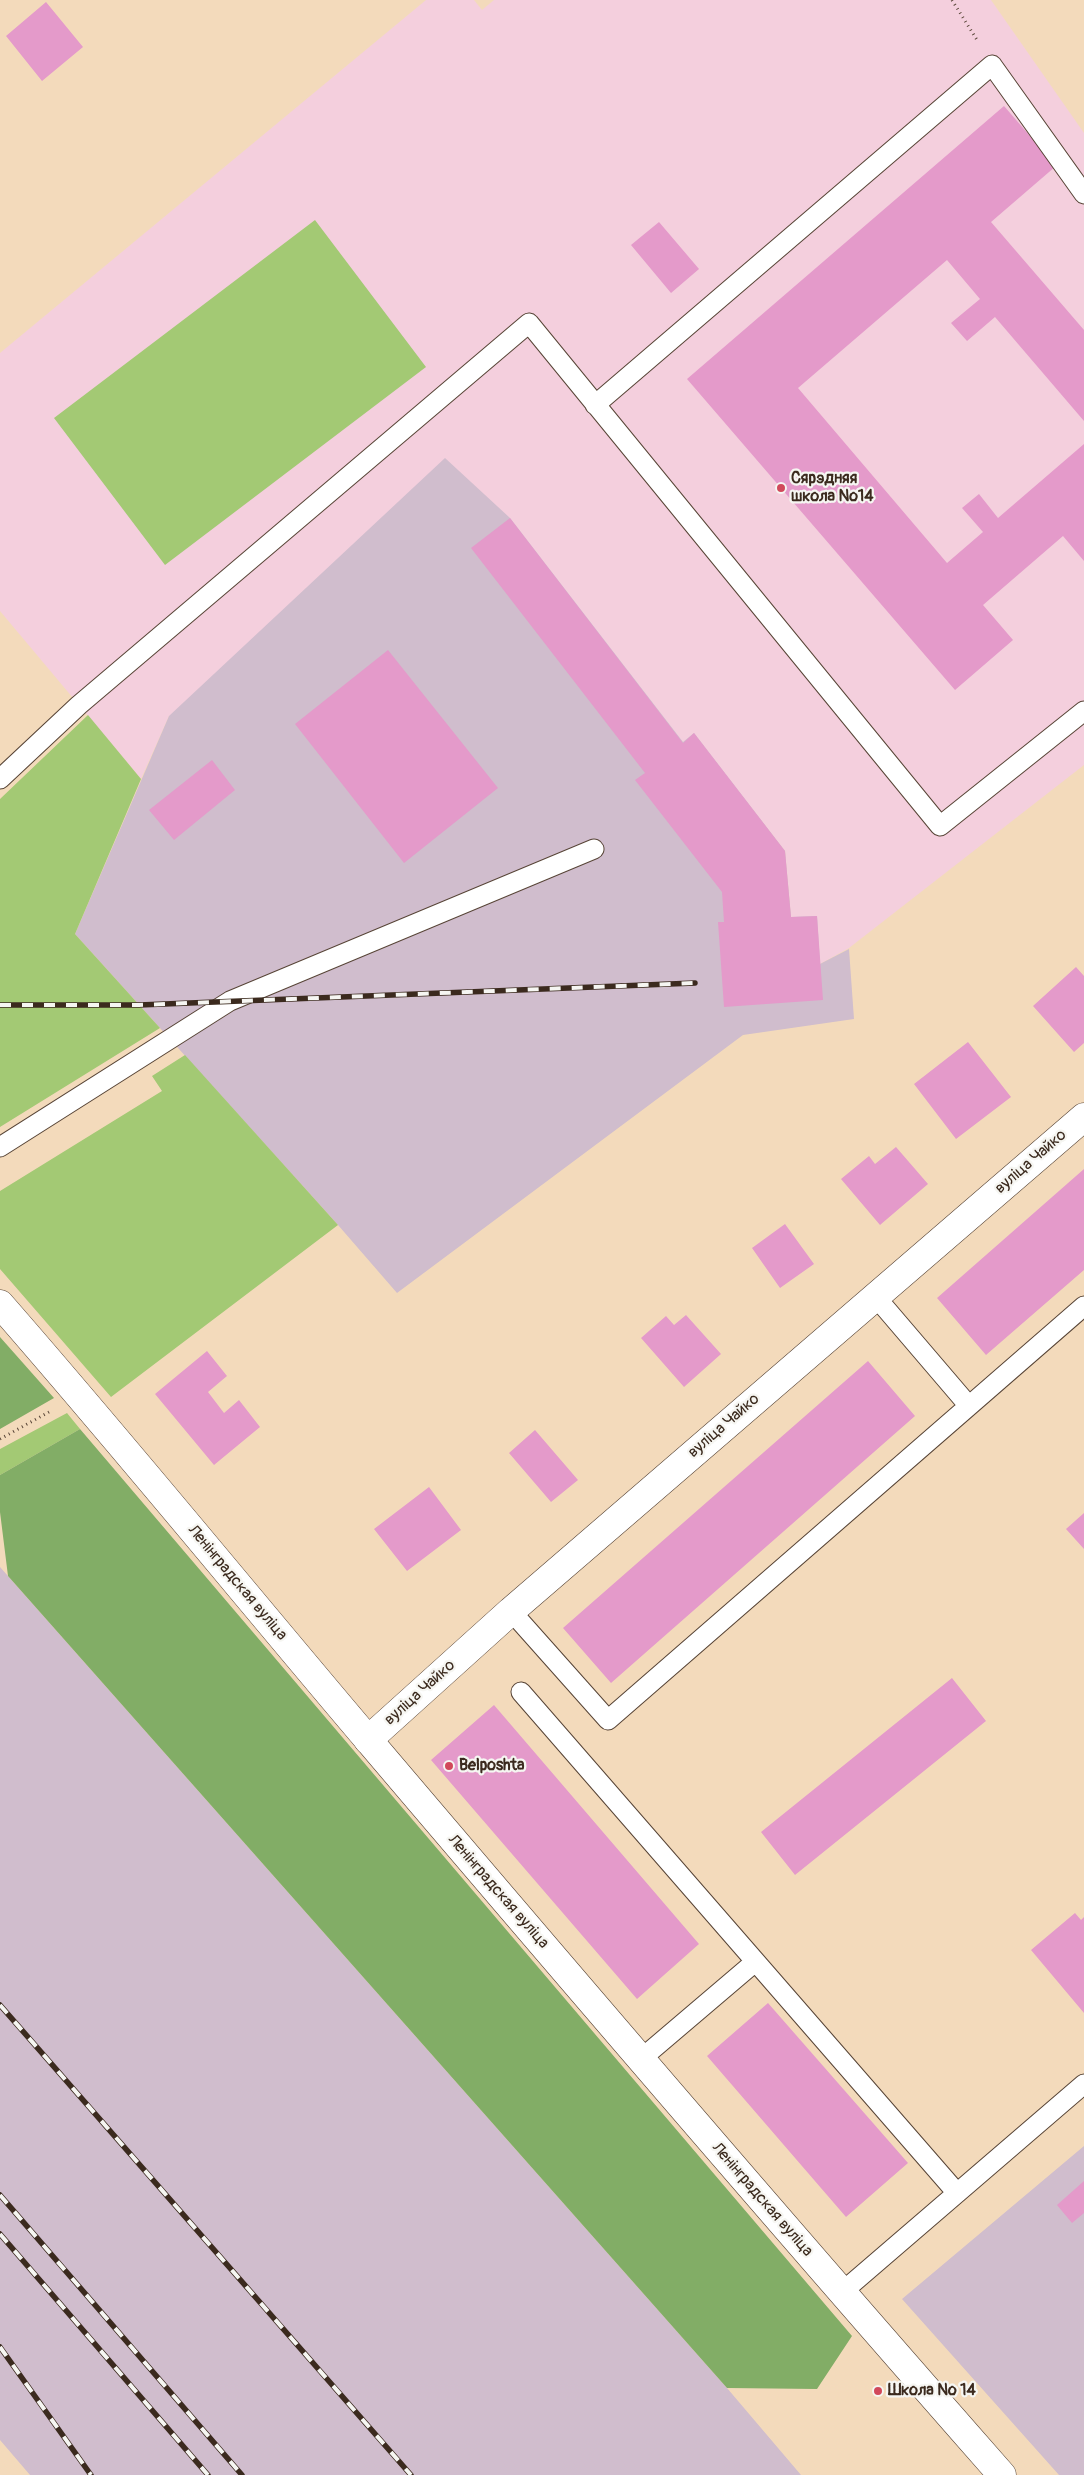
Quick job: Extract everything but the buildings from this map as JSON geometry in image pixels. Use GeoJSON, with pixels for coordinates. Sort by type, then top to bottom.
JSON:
{"type":"FeatureCollection","features":[{"type":"Feature","properties":{"kind":"street","name":"вуліца Чайко"},"geometry":{"type":"LineString","coordinates":[[368,1740],[511,1611],[874,1296],[1084,1117]]}},
{"type":"Feature","properties":{"kind":"street","name":"Ленінградская вуліца"},"geometry":{"type":"LineString","coordinates":[[0,1304],[80,1395],[368,1740],[841,2293],[1002,2475]]}},
{"type":"Feature","properties":{"kind":"lane"},"geometry":{"type":"LineString","coordinates":[[596,405],[992,64],[1084,194]]}},
{"type":"Feature","properties":{"kind":"lane"},"geometry":{"type":"LineString","coordinates":[[0,779],[79,705],[529,323],[940,826],[1084,711]]}},
{"type":"Feature","properties":{"kind":"lane"},"geometry":{"type":"LineString","coordinates":[[0,1147],[230,1001],[594,849]]}},
{"type":"Feature","properties":{"kind":"lane"},"geometry":{"type":"LineString","coordinates":[[874,1296],[969,1406]]}},
{"type":"Feature","properties":{"kind":"lane"},"geometry":{"type":"LineString","coordinates":[[511,1611],[608,1720],[1084,1306]]}},
{"type":"Feature","properties":{"kind":"lane"},"geometry":{"type":"LineString","coordinates":[[521,1692],[957,2193]]}},
{"type":"Feature","properties":{"kind":"lane"},"geometry":{"type":"LineString","coordinates":[[641,2059],[756,1962]]}},
{"type":"Feature","properties":{"kind":"lane"},"geometry":{"type":"LineString","coordinates":[[841,2293],[1084,2084]]}},
{"type":"Feature","properties":{"kind":"path"},"geometry":{"type":"LineString","coordinates":[[952,0],[992,64]]}},
{"type":"Feature","properties":{"kind":"path"},"geometry":{"type":"LineString","coordinates":[[0,1439],[80,1395]]}},
{"type":"Feature","properties":{"kind":"shaded area","name":"Сярэдняя школа №14"},"geometry":{"type":"Polygon","coordinates":[[[426,0],[474,0],[482,10],[494,0],[991,0],[1084,133],[1084,765],[849,948],[820,964],[791,917],[785,851],[694,734],[683,743],[169,716],[141,779],[0,611],[0,353],[426,0]]]}},
{"type":"Feature","properties":{"kind":"shaded area"},"geometry":{"type":"Polygon","coordinates":[[[445,458],[510,518],[683,742],[694,733],[785,851],[791,917],[817,916],[820,964],[849,949],[854,1019],[743,1035],[397,1293],[75,934],[169,716],[445,458]]]}},
{"type":"Feature","properties":{"kind":"shaded area"},"geometry":{"type":"Polygon","coordinates":[[[0,1567],[727,2388],[801,2475],[30,2475],[0,2440],[0,1567]]]}},
{"type":"Feature","properties":{"kind":"shaded area"},"geometry":{"type":"Polygon","coordinates":[[[1084,2146],[1084,2475],[1059,2475],[902,2299],[1084,2146]]]}},
{"type":"Feature","properties":{"kind":"green space"},"geometry":{"type":"Polygon","coordinates":[[[315,220],[426,367],[165,565],[54,418],[315,220]]]}},
{"type":"Feature","properties":{"kind":"green space"},"geometry":{"type":"Polygon","coordinates":[[[88,715],[141,779],[75,934],[160,1028],[0,1127],[0,799],[88,715]]]}},
{"type":"Feature","properties":{"kind":"green space"},"geometry":{"type":"Polygon","coordinates":[[[185,1055],[338,1225],[111,1397],[0,1269],[0,1191],[162,1091],[152,1076],[185,1055]]]}},
{"type":"Feature","properties":{"kind":"green space"},"geometry":{"type":"Polygon","coordinates":[[[0,1337],[54,1398],[0,1429],[0,1337]]]}},
{"type":"Feature","properties":{"kind":"green space"},"geometry":{"type":"Polygon","coordinates":[[[67,1413],[80,1429],[0,1475],[0,1449],[67,1413]]]}},
{"type":"Feature","properties":{"kind":"green space"},"geometry":{"type":"Polygon","coordinates":[[[80,1429],[852,2336],[817,2389],[727,2388],[8,1576],[0,1512],[0,1475],[80,1429]]]}},
{"type":"Feature","properties":{"kind":"railway"},"geometry":{"type":"LineString","coordinates":[[0,1005],[139,1005],[695,983]]}},
{"type":"Feature","properties":{"kind":"railway"},"geometry":{"type":"LineString","coordinates":[[0,2005],[411,2475]]}},
{"type":"Feature","properties":{"kind":"railway"},"geometry":{"type":"LineString","coordinates":[[0,2195],[242,2475]]}},
{"type":"Feature","properties":{"kind":"railway"},"geometry":{"type":"LineString","coordinates":[[0,2234],[208,2475]]}},
{"type":"Feature","properties":{"kind":"railway"},"geometry":{"type":"LineString","coordinates":[[0,2347],[91,2475]]}},
{"type":"Feature","properties":{"kind":"place","name":"Сярэдняя школа №14"},"geometry":{"type":"Point","coordinates":[781,488]}},
{"type":"Feature","properties":{"kind":"place","name":"Belposhta"},"geometry":{"type":"Point","coordinates":[449,1766]}},
{"type":"Feature","properties":{"kind":"place","name":"Школа № 14"},"geometry":{"type":"Point","coordinates":[878,2391]}}]}
